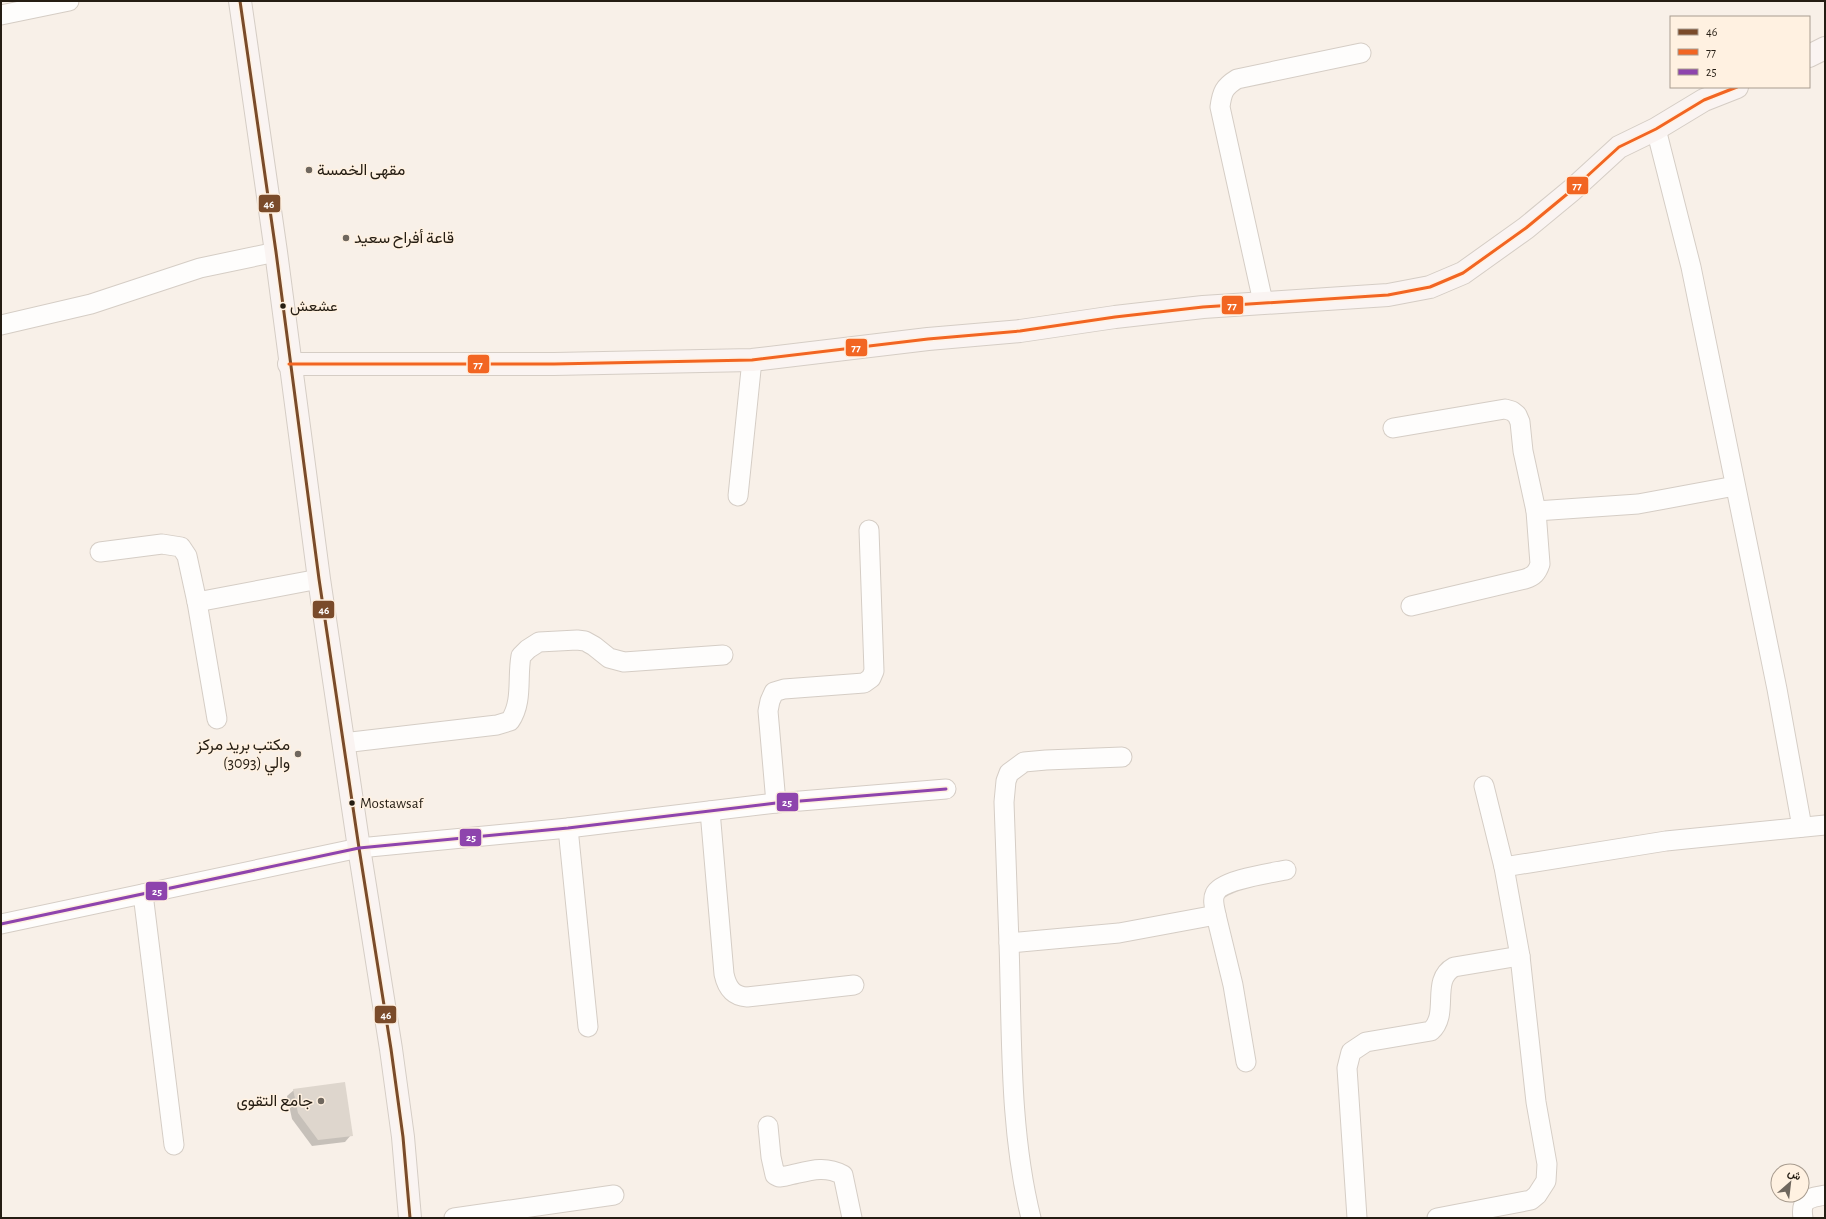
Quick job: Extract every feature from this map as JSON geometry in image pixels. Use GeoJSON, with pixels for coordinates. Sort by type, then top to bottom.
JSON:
{"type":"FeatureCollection","features":[{"type":"Feature","properties":{"kind":"street"},"geometry":{"type":"LineString","coordinates":[[1,15],[69,1]]}},
{"type":"Feature","properties":{"kind":"street"},"geometry":{"type":"LineString","coordinates":[[240,1],[276,252],[289,364],[319,579],[404,1137],[410,1218]]}},
{"type":"Feature","properties":{"kind":"street"},"geometry":{"type":"LineString","coordinates":[[1810,56],[1825,48]]}},
{"type":"Feature","properties":{"kind":"street"},"geometry":{"type":"LineString","coordinates":[[1263,302],[1220,107],[1223,93],[1228,84],[1237,79],[1361,53]]}},
{"type":"Feature","properties":{"kind":"street"},"geometry":{"type":"LineString","coordinates":[[289,364],[554,364],[752,360],[928,339],[1020,330],[1202,307],[1388,295],[1430,287],[1464,272],[1526,228],[1572,190],[1619,147],[1656,129],[1704,100],[1734,88]]}},
{"type":"Feature","properties":{"kind":"street"},"geometry":{"type":"LineString","coordinates":[[1656,129],[1691,267],[1777,689],[1802,828]]}},
{"type":"Feature","properties":{"kind":"street"},"geometry":{"type":"LineString","coordinates":[[1,325],[90,304],[200,268],[276,252]]}},
{"type":"Feature","properties":{"kind":"street"},"geometry":{"type":"LineString","coordinates":[[738,496],[752,360]]}},
{"type":"Feature","properties":{"kind":"street"},"geometry":{"type":"LineString","coordinates":[[1393,428],[1505,408],[1512,410],[1517,415],[1520,422],[1523,451],[1536,511],[1540,564],[1538,571],[1533,576],[1411,606]]}},
{"type":"Feature","properties":{"kind":"street"},"geometry":{"type":"LineString","coordinates":[[1536,511],[1638,504],[1735,486]]}},
{"type":"Feature","properties":{"kind":"street"},"geometry":{"type":"LineString","coordinates":[[776,803],[768,711],[774,692],[784,689],[864,683],[871,678],[874,671],[869,530]]}},
{"type":"Feature","properties":{"kind":"street"},"geometry":{"type":"LineString","coordinates":[[100,552],[162,544],[181,547],[187,556],[198,602],[217,719]]}},
{"type":"Feature","properties":{"kind":"street"},"geometry":{"type":"LineString","coordinates":[[198,602],[319,579]]}},
{"type":"Feature","properties":{"kind":"street"},"geometry":{"type":"LineString","coordinates":[[343,743],[497,725],[510,721],[515,713],[519,698],[521,656],[528,649],[539,642],[585,641],[609,658],[624,662],[723,655]]}},
{"type":"Feature","properties":{"kind":"street"},"geometry":{"type":"LineString","coordinates":[[1031,1218],[1025,1194],[1015,1110],[1004,802],[1006,781],[1009,773],[1024,762],[1122,757]]}},
{"type":"Feature","properties":{"kind":"street"},"geometry":{"type":"LineString","coordinates":[[1437,1218],[1531,1200],[1537,1196],[1546,1181],[1547,1164],[1536,1102],[1520,956],[1504,867],[1484,786]]}},
{"type":"Feature","properties":{"kind":"street"},"geometry":{"type":"LineString","coordinates":[[1,924],[359,848],[568,828],[776,803],[946,789]]}},
{"type":"Feature","properties":{"kind":"street"},"geometry":{"type":"LineString","coordinates":[[710,810],[724,974],[726,984],[732,992],[739,996],[748,997],[854,985]]}},
{"type":"Feature","properties":{"kind":"street"},"geometry":{"type":"LineString","coordinates":[[1504,867],[1666,841],[1825,825]]}},
{"type":"Feature","properties":{"kind":"street"},"geometry":{"type":"LineString","coordinates":[[568,828],[588,1027]]}},
{"type":"Feature","properties":{"kind":"street"},"geometry":{"type":"LineString","coordinates":[[1246,1062],[1233,985],[1216,915],[1214,898],[1215,893],[1224,885],[1286,870]]}},
{"type":"Feature","properties":{"kind":"street"},"geometry":{"type":"LineString","coordinates":[[142,894],[174,1145]]}},
{"type":"Feature","properties":{"kind":"street"},"geometry":{"type":"LineString","coordinates":[[1009,943],[1119,933],[1216,915]]}},
{"type":"Feature","properties":{"kind":"street"},"geometry":{"type":"LineString","coordinates":[[1357,1218],[1347,1068],[1351,1052],[1366,1042],[1431,1031],[1436,1026],[1439,1018],[1441,984],[1443,977],[1447,971],[1454,967],[1520,956]]}},
{"type":"Feature","properties":{"kind":"street"},"geometry":{"type":"LineString","coordinates":[[768,1126],[770,1157],[775,1174],[779,1177],[826,1168],[843,1175],[852,1218]]}},
{"type":"Feature","properties":{"kind":"street"},"geometry":{"type":"LineString","coordinates":[[454,1218],[614,1195]]}},
{"type":"Feature","properties":{"kind":"street"},"geometry":{"type":"LineString","coordinates":[[1803,1218],[1802,1210],[1804,1202],[1810,1197],[1825,1195]]}},
{"type":"Feature","properties":{"kind":"building","name":"جامع التقوى"},"geometry":{"type":"Polygon","coordinates":[[[345,1082],[353,1136],[318,1140],[298,1113],[293,1089],[345,1082]]]}},
{"type":"Feature","properties":{"kind":"transit line","name":"46"},"geometry":{"type":"LineString","coordinates":[[240,1],[276,252],[319,579],[391,1049],[403,1137],[410,1218]]}},
{"type":"Feature","properties":{"kind":"transit line","name":"77"},"geometry":{"type":"LineString","coordinates":[[289,364],[554,364],[752,360],[928,339],[1020,331],[1115,317],[1203,307],[1388,295],[1430,287],[1463,273],[1526,228],[1572,190],[1619,147],[1656,129],[1704,100],[1734,88]]}},
{"type":"Feature","properties":{"kind":"transit line","name":"25"},"geometry":{"type":"LineString","coordinates":[[1,924],[359,848],[568,828],[776,803],[946,789]]}},
{"type":"Feature","properties":{"kind":"place","name":"مقهى الخمسة"},"geometry":{"type":"Point","coordinates":[309,170]}},
{"type":"Feature","properties":{"kind":"place","name":"قاعة أفراح سعيد"},"geometry":{"type":"Point","coordinates":[346,238]}},
{"type":"Feature","properties":{"kind":"place","name":"عشعش"},"geometry":{"type":"Point","coordinates":[283,306]}},
{"type":"Feature","properties":{"kind":"place","name":"مكتب بريد مركز والي (3093)"},"geometry":{"type":"Point","coordinates":[298,754]}},
{"type":"Feature","properties":{"kind":"place","name":"Mostawsaf"},"geometry":{"type":"Point","coordinates":[352,803]}},
{"type":"Feature","properties":{"kind":"place","name":"جامع التقوى"},"geometry":{"type":"Point","coordinates":[321,1101]}}]}
